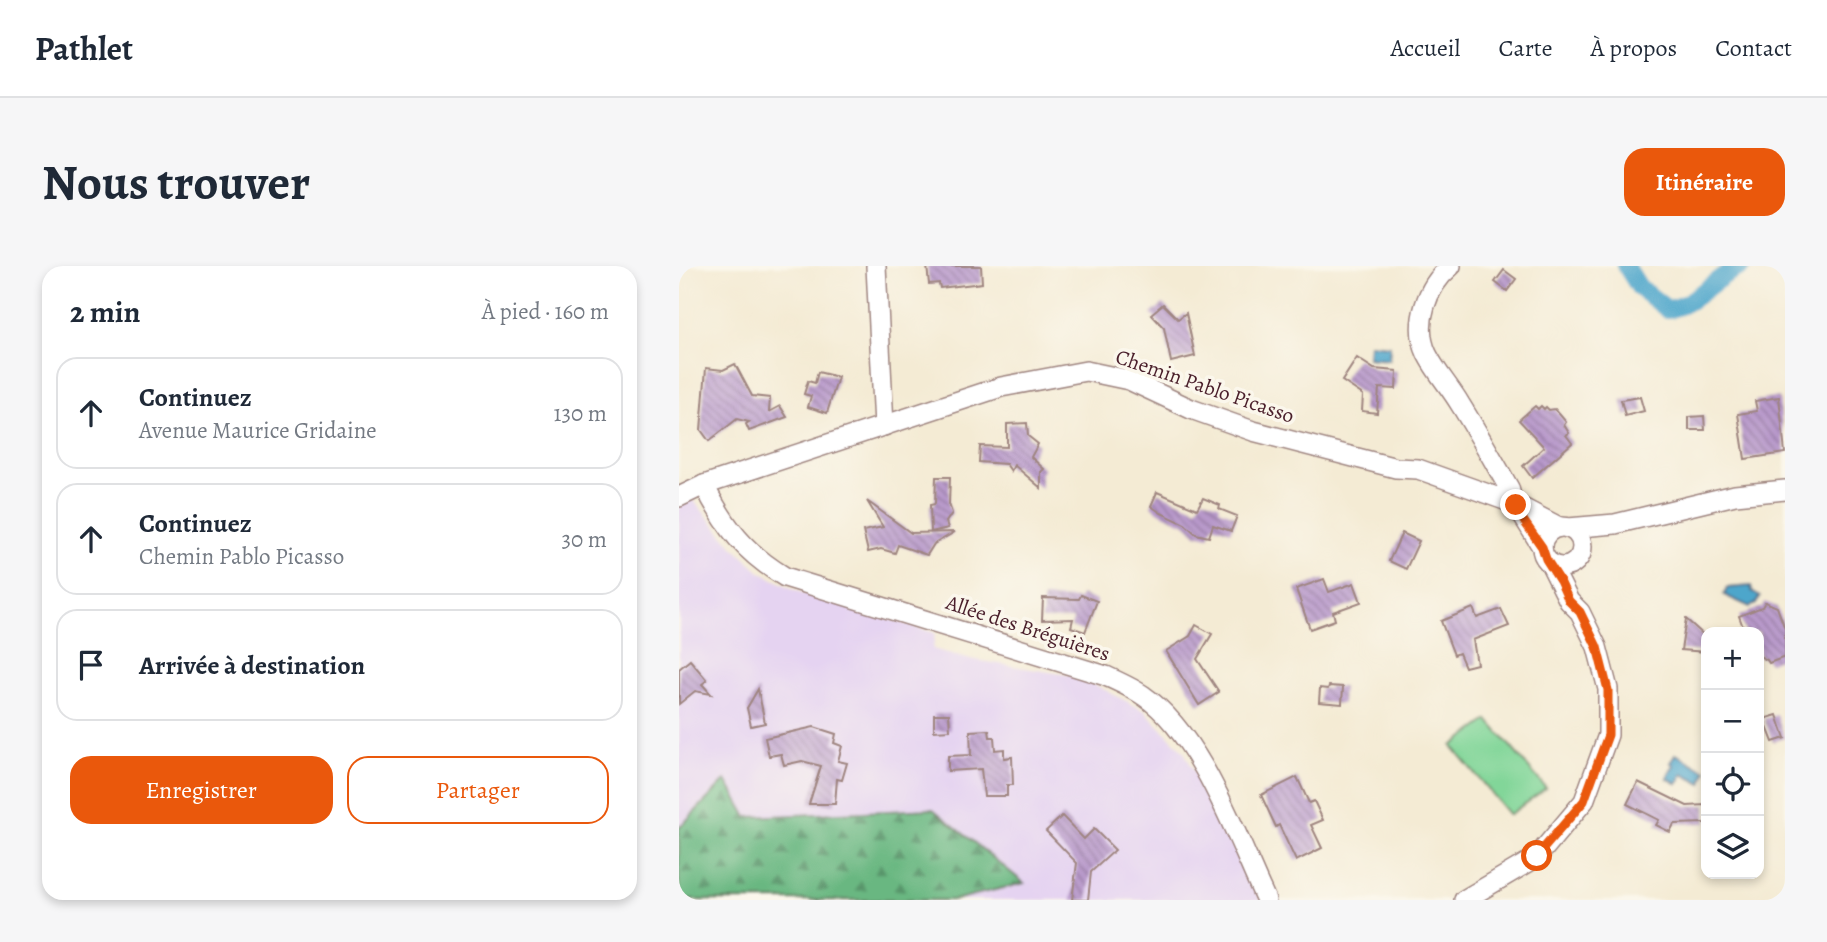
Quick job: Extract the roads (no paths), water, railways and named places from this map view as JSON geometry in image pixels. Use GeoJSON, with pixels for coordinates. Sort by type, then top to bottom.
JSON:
{"type":"FeatureCollection","features":[{"type":"Feature","properties":{"kind":"street"},"geometry":{"type":"LineString","coordinates":[[876,266],[884,426]]}},
{"type":"Feature","properties":{"kind":"street"},"geometry":{"type":"LineString","coordinates":[[1441,269],[1425,305],[1422,324],[1426,352],[1459,401],[1569,601],[1580,612],[1597,647],[1608,690],[1608,735],[1584,801],[1537,856],[1464,900]]}},
{"type":"Feature","properties":{"kind":"street","name":"Chemin Pablo Picasso"},"geometry":{"type":"LineString","coordinates":[[679,496],[1001,387],[1086,371],[1129,380],[1191,409],[1253,431],[1396,468],[1418,470],[1513,499],[1563,527]]}},
{"type":"Feature","properties":{"kind":"street","name":"Allée des Bréguières"},"geometry":{"type":"LineString","coordinates":[[705,485],[720,514],[758,561],[785,577],[1106,676],[1145,696],[1181,730],[1212,783],[1266,900]]}},
{"type":"Feature","properties":{"kind":"street"},"geometry":{"type":"LineString","coordinates":[[1546,555],[1547,534],[1563,527],[1615,524],[1714,499],[1785,491]]}},
{"type":"Feature","properties":{"kind":"street"},"geometry":{"type":"LineString","coordinates":[[1546,555],[1562,567],[1569,566],[1601,532],[1615,524]]}},
{"type":"Feature","properties":{"kind":"street"},"geometry":{"type":"LineString","coordinates":[[1563,527],[1578,534],[1583,544],[1577,572],[1580,612]]}},
{"type":"Feature","properties":{"kind":"water"},"geometry":{"type":"Polygon","coordinates":[[[1369,344],[1390,346],[1389,360],[1368,358],[1369,344]]]}},
{"type":"Feature","properties":{"kind":"water"},"geometry":{"type":"Polygon","coordinates":[[[1751,586],[1752,591],[1760,596],[1756,604],[1750,607],[1724,595],[1727,588],[1751,586]]]}},
{"type":"Feature","properties":{"kind":"water"},"geometry":{"type":"Polygon","coordinates":[[[1676,754],[1701,768],[1701,783],[1683,774],[1678,784],[1667,778],[1674,765],[1671,763],[1676,754]]]}},
{"type":"Feature","properties":{"kind":"waterway"},"geometry":{"type":"LineString","coordinates":[[1626,266],[1639,287],[1667,309],[1686,303],[1742,266]]}}]}
